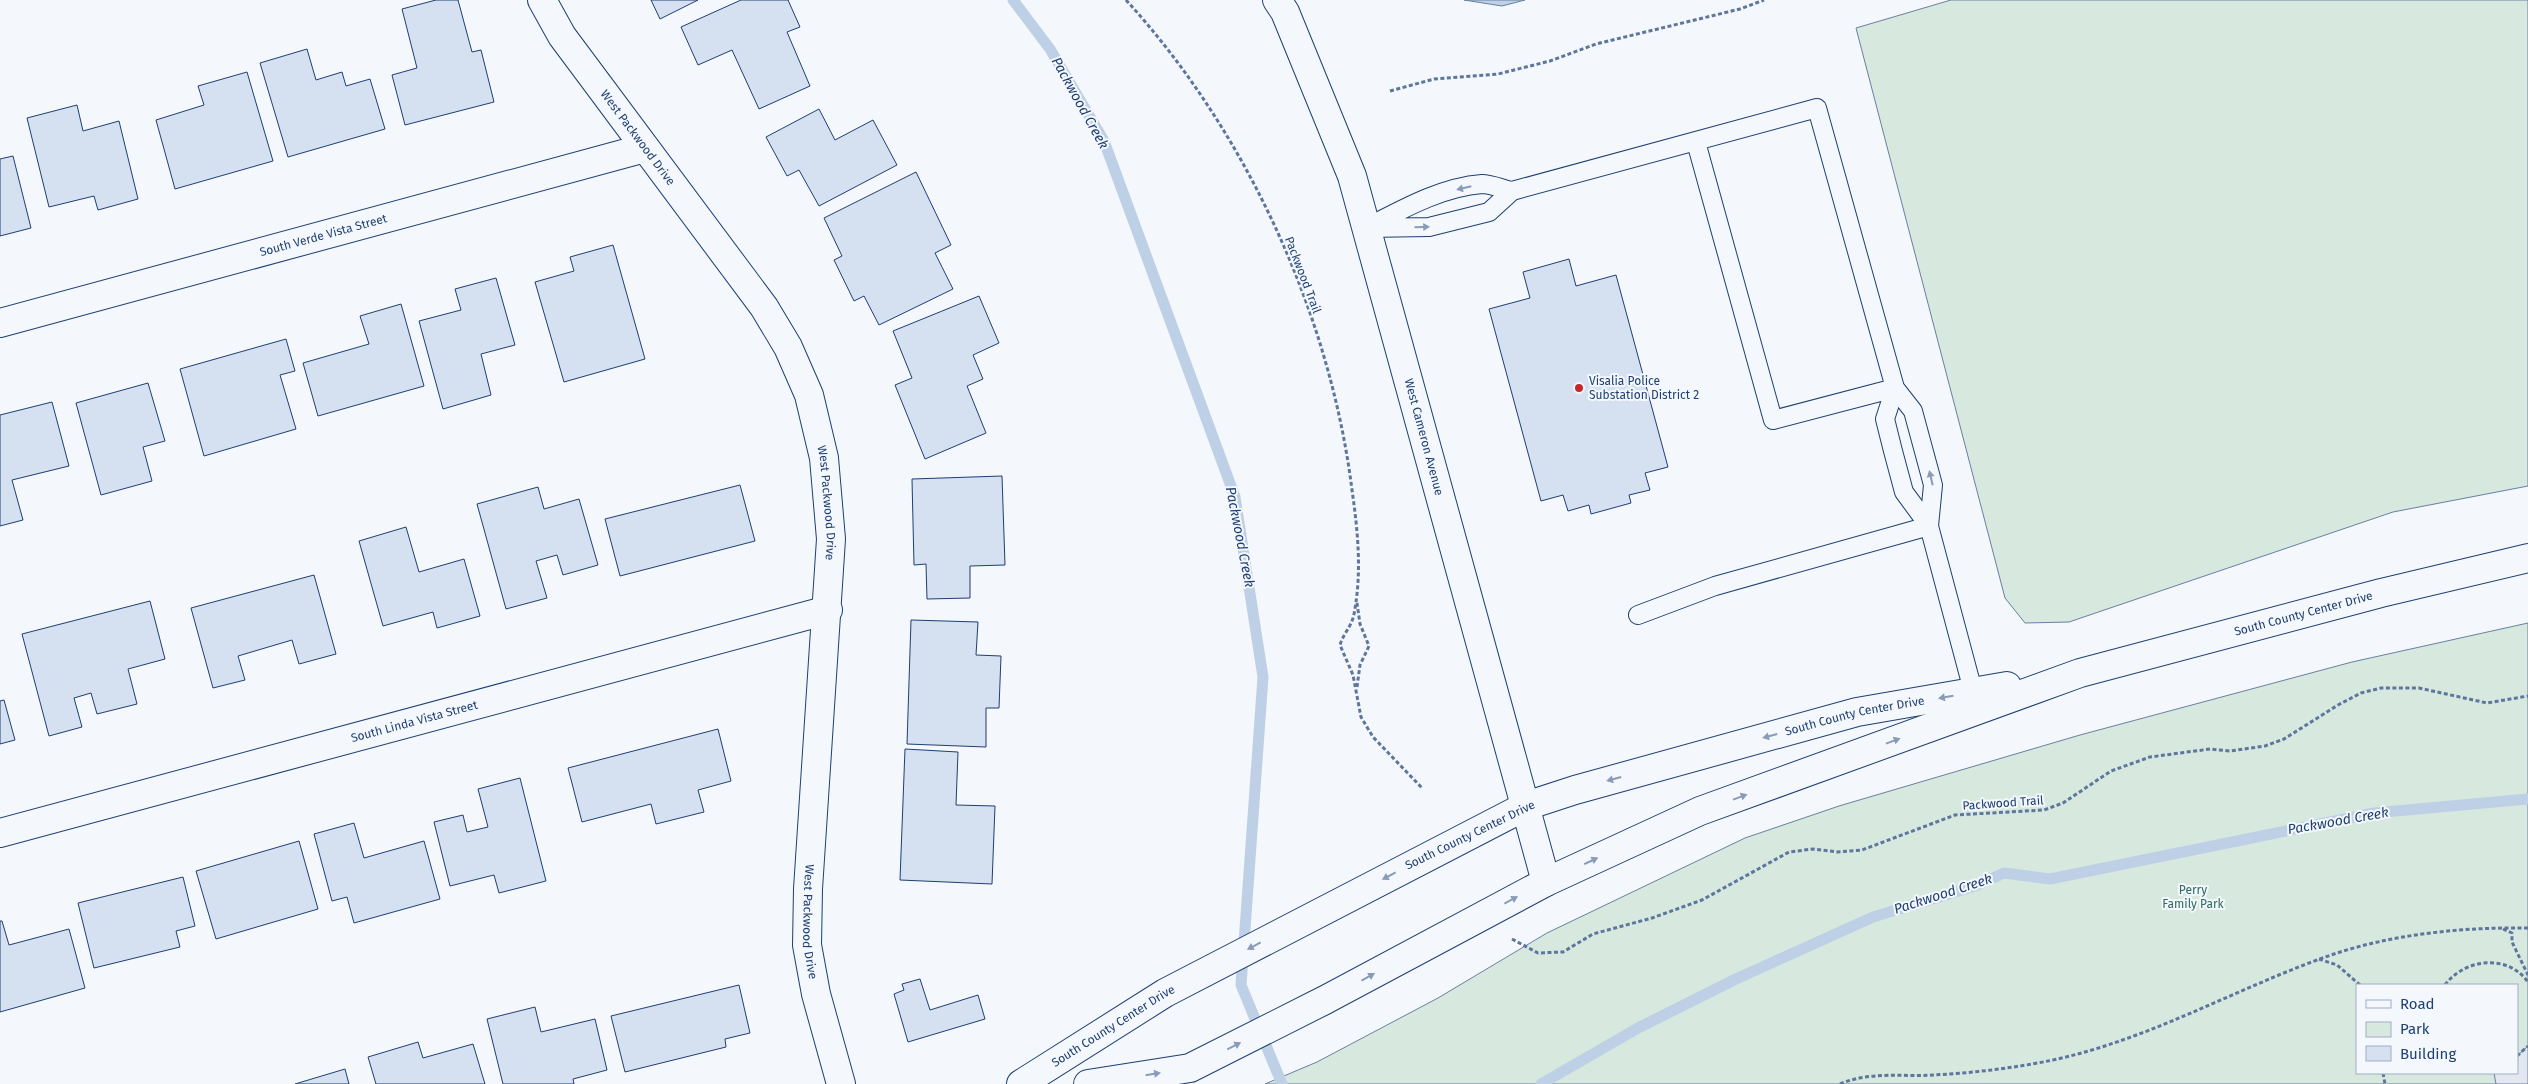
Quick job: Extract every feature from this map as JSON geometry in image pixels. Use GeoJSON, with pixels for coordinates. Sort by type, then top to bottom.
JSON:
{"type":"FeatureCollection","features":[{"type":"Feature","properties":{"kind":"street","name":"West Packwood Drive"},"geometry":{"type":"LineString","coordinates":[[542,0],[562,36],[764,307],[788,347],[808,395],[824,458],[831,539],[828,610],[808,889],[808,945],[816,994],[841,1084]]}},
{"type":"Feature","properties":{"kind":"street","name":"West Cameron Avenue"},"geometry":{"type":"LineString","coordinates":[[1277,0],[1285,12],[1352,176],[1546,882]]}},
{"type":"Feature","properties":{"kind":"street","name":"South Verde Vista Street"},"geometry":{"type":"LineString","coordinates":[[0,323],[645,148]]}},
{"type":"Feature","properties":{"kind":"street","name":"South County Center Drive"},"geometry":{"type":"LineString","coordinates":[[1088,1084],[1190,1068],[1325,1000],[1546,882],[1700,811],[1976,701],[2381,593],[2528,558]]}},
{"type":"Feature","properties":{"kind":"street","name":"South Linda Vista Street"},"geometry":{"type":"LineString","coordinates":[[0,833],[828,610]]}},
{"type":"Feature","properties":{"kind":"street","name":"South County Center Drive"},"geometry":{"type":"LineString","coordinates":[[1021,1084],[1165,993],[1526,806],[1575,790],[1857,712],[1976,701]]}},
{"type":"Feature","properties":{"kind":"lane"},"geometry":{"type":"LineString","coordinates":[[1366,228],[1429,227],[1489,212],[1512,191],[1817,108],[1895,388],[1913,411],[1933,485],[1929,526],[1976,701]]}},
{"type":"Feature","properties":{"kind":"lane"},"geometry":{"type":"LineString","coordinates":[[1696,142],[1773,420],[1895,388]]}},
{"type":"Feature","properties":{"kind":"lane"},"geometry":{"type":"LineString","coordinates":[[1366,228],[1420,200],[1456,190],[1483,184],[1512,191]]}},
{"type":"Feature","properties":{"kind":"lane"},"geometry":{"type":"LineString","coordinates":[[1895,388],[1885,419],[1904,492],[1929,526]]}},
{"type":"Feature","properties":{"kind":"lane"},"geometry":{"type":"LineString","coordinates":[[1638,615],[1715,586],[1929,526]]}},
{"type":"Feature","properties":{"kind":"path","name":"Packwood Trail"},"geometry":{"type":"LineString","coordinates":[[1126,0],[1158,35],[1216,120],[1262,198],[1302,291],[1329,375],[1344,436],[1357,534],[1359,559],[1356,598],[1352,623],[1340,645],[1349,663],[1361,717],[1373,737],[1423,789]]}},
{"type":"Feature","properties":{"kind":"path"},"geometry":{"type":"LineString","coordinates":[[1390,91],[1434,79],[1498,74],[1550,60],[1596,44],[1740,9],[1764,0]]}},
{"type":"Feature","properties":{"kind":"path","name":"Packwood Trail"},"geometry":{"type":"LineString","coordinates":[[1356,598],[1358,616],[1369,646],[1358,672],[1357,694]]}},
{"type":"Feature","properties":{"kind":"path","name":"Packwood Trail"},"geometry":{"type":"LineString","coordinates":[[1511,939],[1538,953],[1563,952],[1593,934],[1652,918],[1702,900],[1789,852],[1813,849],[1838,852],[1862,850],[1954,815],[2044,810],[2063,803],[2111,771],[2150,757],[2210,749],[2230,751],[2265,746],[2284,739],[2361,693],[2382,688],[2419,688],[2487,703],[2528,696]]}},
{"type":"Feature","properties":{"kind":"path"},"geometry":{"type":"LineString","coordinates":[[2500,928],[2512,933],[2512,942],[2528,975]]}},
{"type":"Feature","properties":{"kind":"path"},"geometry":{"type":"LineString","coordinates":[[1840,1084],[1864,1076],[1932,1076],[1998,1069],[2053,1060],[2105,1046],[2183,1018],[2250,986],[2319,959],[2367,945],[2462,929],[2528,928]]}},
{"type":"Feature","properties":{"kind":"path"},"geometry":{"type":"LineString","coordinates":[[2319,959],[2337,966],[2359,984]]}},
{"type":"Feature","properties":{"kind":"path"},"geometry":{"type":"LineString","coordinates":[[2445,984],[2450,977],[2463,967],[2479,963],[2496,962],[2511,968],[2528,982]]}},
{"type":"Feature","properties":{"kind":"path"},"geometry":{"type":"LineString","coordinates":[[2518,1055],[2528,1046]]}},
{"type":"Feature","properties":{"kind":"green space"},"geometry":{"type":"Polygon","coordinates":[[[1951,0],[2528,0],[2528,486],[2393,512],[2069,622],[2025,623],[2005,598],[1856,28],[1951,0]]]}},
{"type":"Feature","properties":{"kind":"green space","name":"Perry Family Park"},"geometry":{"type":"Polygon","coordinates":[[[2528,623],[2528,1084],[1265,1084],[1317,1062],[1438,998],[1547,933],[1745,838],[1839,806],[2080,735],[2352,662],[2528,623]]]}},
{"type":"Feature","properties":{"kind":"shaded area"},"geometry":{"type":"Polygon","coordinates":[[[2528,1046],[2528,1084],[2496,1084],[2494,1074],[2518,1074],[2518,1055],[2528,1046]]]}},
{"type":"Feature","properties":{"kind":"water"},"geometry":{"type":"Polygon","coordinates":[[[1464,0],[1525,0],[1502,6],[1464,0]]]}},
{"type":"Feature","properties":{"kind":"building"},"geometry":{"type":"Polygon","coordinates":[[[436,0],[458,0],[472,52],[481,50],[494,102],[405,125],[392,75],[417,68],[402,9],[436,0]]]}},
{"type":"Feature","properties":{"kind":"building"},"geometry":{"type":"Polygon","coordinates":[[[651,0],[698,0],[660,19],[651,0]]]}},
{"type":"Feature","properties":{"kind":"building"},"geometry":{"type":"Polygon","coordinates":[[[741,0],[788,0],[800,27],[787,32],[810,86],[759,109],[732,50],[698,65],[681,27],[741,0]]]}},
{"type":"Feature","properties":{"kind":"building"},"geometry":{"type":"Polygon","coordinates":[[[307,49],[316,80],[342,72],[346,86],[370,79],[385,129],[288,157],[260,63],[307,49]]]}},
{"type":"Feature","properties":{"kind":"building"},"geometry":{"type":"Polygon","coordinates":[[[247,72],[273,161],[175,189],[156,120],[204,105],[198,86],[247,72]]]}},
{"type":"Feature","properties":{"kind":"building"},"geometry":{"type":"Polygon","coordinates":[[[77,105],[83,131],[119,121],[138,199],[98,210],[94,196],[49,207],[27,118],[77,105]]]}},
{"type":"Feature","properties":{"kind":"building"},"geometry":{"type":"Polygon","coordinates":[[[819,109],[835,140],[873,120],[897,165],[819,206],[799,170],[787,176],[766,137],[819,109]]]}},
{"type":"Feature","properties":{"kind":"building"},"geometry":{"type":"Polygon","coordinates":[[[13,156],[31,228],[0,236],[0,159],[13,156]]]}},
{"type":"Feature","properties":{"kind":"building"},"geometry":{"type":"Polygon","coordinates":[[[916,172],[951,245],[935,253],[953,289],[879,325],[864,296],[854,301],[834,260],[842,256],[824,218],[916,172]]]}},
{"type":"Feature","properties":{"kind":"building"},"geometry":{"type":"Polygon","coordinates":[[[613,245],[645,359],[564,382],[535,282],[574,271],[570,257],[613,245]]]}},
{"type":"Feature","properties":{"kind":"building","name":"Visalia Police Substation District 2"},"geometry":{"type":"Polygon","coordinates":[[[1569,259],[1576,286],[1616,275],[1668,467],[1645,473],[1650,490],[1629,495],[1631,503],[1591,514],[1589,505],[1568,511],[1563,495],[1541,501],[1489,309],[1530,298],[1523,272],[1569,259]]]}},
{"type":"Feature","properties":{"kind":"building"},"geometry":{"type":"Polygon","coordinates":[[[496,278],[515,345],[481,354],[491,395],[443,409],[419,321],[461,310],[455,289],[496,278]]]}},
{"type":"Feature","properties":{"kind":"building"},"geometry":{"type":"Polygon","coordinates":[[[979,296],[999,343],[973,355],[983,379],[967,386],[986,433],[925,459],[895,385],[912,378],[893,331],[979,296]]]}},
{"type":"Feature","properties":{"kind":"building"},"geometry":{"type":"Polygon","coordinates":[[[401,304],[424,386],[318,416],[303,363],[369,344],[360,316],[401,304]]]}},
{"type":"Feature","properties":{"kind":"building"},"geometry":{"type":"Polygon","coordinates":[[[286,339],[295,371],[280,375],[296,429],[204,456],[180,369],[286,339]]]}},
{"type":"Feature","properties":{"kind":"building"},"geometry":{"type":"Polygon","coordinates":[[[148,383],[165,441],[143,447],[152,481],[101,495],[76,403],[148,383]]]}},
{"type":"Feature","properties":{"kind":"building"},"geometry":{"type":"Polygon","coordinates":[[[52,402],[69,466],[12,480],[23,520],[0,526],[0,415],[52,402]]]}},
{"type":"Feature","properties":{"kind":"building"},"geometry":{"type":"Polygon","coordinates":[[[1002,476],[1005,565],[970,566],[970,598],[927,599],[926,564],[914,565],[912,479],[1002,476]]]}},
{"type":"Feature","properties":{"kind":"building"},"geometry":{"type":"Polygon","coordinates":[[[740,485],[755,541],[620,576],[605,519],[740,485]]]}},
{"type":"Feature","properties":{"kind":"building"},"geometry":{"type":"Polygon","coordinates":[[[538,487],[544,509],[579,499],[598,565],[563,575],[557,555],[536,561],[547,598],[506,609],[477,504],[538,487]]]}},
{"type":"Feature","properties":{"kind":"building"},"geometry":{"type":"Polygon","coordinates":[[[406,527],[419,572],[464,559],[480,616],[437,628],[433,612],[383,626],[359,541],[406,527]]]}},
{"type":"Feature","properties":{"kind":"building"},"geometry":{"type":"Polygon","coordinates":[[[314,575],[336,654],[299,664],[292,640],[238,656],[245,680],[213,688],[191,608],[314,575]]]}},
{"type":"Feature","properties":{"kind":"building"},"geometry":{"type":"Polygon","coordinates":[[[150,601],[165,659],[128,669],[137,704],[97,714],[91,693],[74,698],[82,727],[49,736],[22,634],[150,601]]]}},
{"type":"Feature","properties":{"kind":"building"},"geometry":{"type":"Polygon","coordinates":[[[911,620],[978,622],[976,655],[1001,656],[999,708],[986,708],[986,747],[907,744],[911,620]]]}},
{"type":"Feature","properties":{"kind":"building"},"geometry":{"type":"Polygon","coordinates":[[[4,700],[15,740],[0,744],[0,701],[4,700]]]}},
{"type":"Feature","properties":{"kind":"building"},"geometry":{"type":"Polygon","coordinates":[[[718,729],[731,781],[698,790],[704,812],[656,824],[651,804],[582,822],[568,768],[718,729]]]}},
{"type":"Feature","properties":{"kind":"building"},"geometry":{"type":"Polygon","coordinates":[[[905,749],[958,752],[956,805],[995,806],[992,884],[900,880],[905,749]]]}},
{"type":"Feature","properties":{"kind":"building"},"geometry":{"type":"Polygon","coordinates":[[[520,778],[546,881],[499,893],[494,875],[450,886],[434,822],[463,815],[467,832],[488,827],[478,789],[520,778]]]}},
{"type":"Feature","properties":{"kind":"building"},"geometry":{"type":"Polygon","coordinates":[[[354,823],[364,858],[424,841],[440,899],[354,923],[347,897],[332,901],[314,834],[354,823]]]}},
{"type":"Feature","properties":{"kind":"building"},"geometry":{"type":"Polygon","coordinates":[[[299,841],[318,909],[216,939],[196,871],[299,841]]]}},
{"type":"Feature","properties":{"kind":"building"},"geometry":{"type":"Polygon","coordinates":[[[183,877],[195,926],[176,931],[180,947],[94,968],[78,903],[183,877]]]}},
{"type":"Feature","properties":{"kind":"building"},"geometry":{"type":"Polygon","coordinates":[[[0,921],[2,921],[9,945],[69,929],[85,988],[0,1012],[0,921]]]}},
{"type":"Feature","properties":{"kind":"building"},"geometry":{"type":"Polygon","coordinates":[[[920,979],[930,1010],[978,995],[985,1019],[908,1042],[894,994],[904,990],[902,984],[920,979]]]}},
{"type":"Feature","properties":{"kind":"building"},"geometry":{"type":"Polygon","coordinates":[[[739,985],[750,1033],[725,1039],[726,1047],[625,1072],[611,1016],[739,985]]]}},
{"type":"Feature","properties":{"kind":"building"},"geometry":{"type":"Polygon","coordinates":[[[535,1007],[541,1032],[595,1019],[607,1070],[573,1079],[574,1084],[503,1084],[487,1019],[535,1007]]]}},
{"type":"Feature","properties":{"kind":"building"},"geometry":{"type":"Polygon","coordinates":[[[418,1042],[423,1058],[473,1044],[485,1084],[376,1084],[368,1057],[418,1042]]]}},
{"type":"Feature","properties":{"kind":"building"},"geometry":{"type":"Polygon","coordinates":[[[345,1069],[349,1084],[295,1084],[345,1069]]]}},
{"type":"Feature","properties":{"kind":"waterway","name":"Packwood Creek"},"geometry":{"type":"LineString","coordinates":[[1013,0],[1050,49],[1104,141],[1235,497],[1263,677],[1241,985],[1282,1084]]}},
{"type":"Feature","properties":{"kind":"waterway","name":"Packwood Creek"},"geometry":{"type":"LineString","coordinates":[[1541,1084],[1638,1028],[1736,979],[1873,917],[1975,886],[2004,873],[2050,879],[2374,813],[2528,799]]}},
{"type":"Feature","properties":{"kind":"place","name":"Visalia Police Substation District 2"},"geometry":{"type":"Point","coordinates":[1579,388]}}]}
